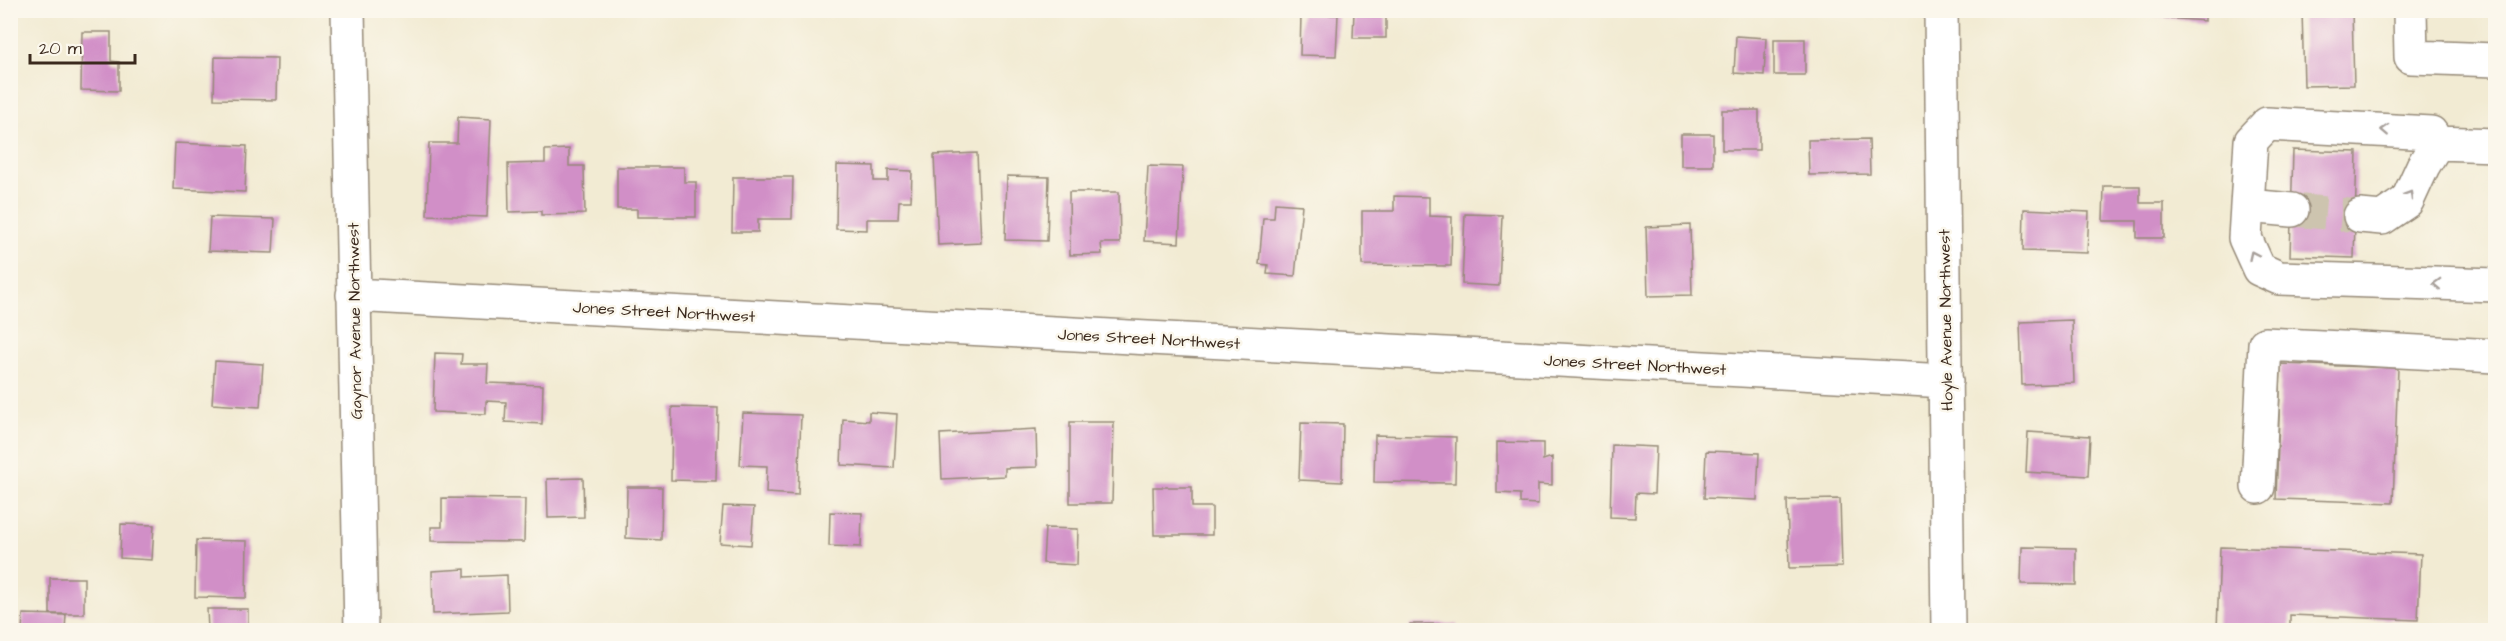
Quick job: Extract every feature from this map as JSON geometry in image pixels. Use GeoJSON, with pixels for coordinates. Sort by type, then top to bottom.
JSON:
{"type":"FeatureCollection","features":[{"type":"Feature","properties":{"kind":"street","name":"Gaynor Avenue Northwest"},"geometry":{"type":"LineString","coordinates":[[348,10],[361,630]]}},
{"type":"Feature","properties":{"kind":"street","name":"Hoyle Avenue Northwest"},"geometry":{"type":"LineString","coordinates":[[1941,10],[1948,630]]}},
{"type":"Feature","properties":{"kind":"street"},"geometry":{"type":"LineString","coordinates":[[2410,10],[2411,57],[2496,60]]}},
{"type":"Feature","properties":{"kind":"street"},"geometry":{"type":"LineString","coordinates":[[2437,143],[2431,133],[2267,124],[2251,141],[2245,238],[2259,269],[2279,278],[2496,285]]}},
{"type":"Feature","properties":{"kind":"street"},"geometry":{"type":"LineString","coordinates":[[2437,143],[2496,145]]}},
{"type":"Feature","properties":{"kind":"street"},"geometry":{"type":"LineString","coordinates":[[2360,216],[2382,218],[2407,201],[2423,166],[2437,143]]}},
{"type":"Feature","properties":{"kind":"street"},"geometry":{"type":"LineString","coordinates":[[2248,206],[2292,210]]}},
{"type":"Feature","properties":{"kind":"street","name":"Jones Street Northwest"},"geometry":{"type":"LineString","coordinates":[[353,295],[1946,381]]}},
{"type":"Feature","properties":{"kind":"street"},"geometry":{"type":"LineString","coordinates":[[2258,487],[2265,344],[2496,356]]}},
{"type":"Feature","properties":{"kind":"building"},"geometry":{"type":"Polygon","coordinates":[[[1354,10],[1386,10],[1386,38],[1353,38],[1354,10]]]}},
{"type":"Feature","properties":{"kind":"building"},"geometry":{"type":"Polygon","coordinates":[[[2154,10],[2205,10],[2205,21],[2153,17],[2154,10]]]}},
{"type":"Feature","properties":{"kind":"building"},"geometry":{"type":"Polygon","coordinates":[[[2302,10],[2352,10],[2354,85],[2304,86],[2302,10]]]}},
{"type":"Feature","properties":{"kind":"building"},"geometry":{"type":"Polygon","coordinates":[[[1301,14],[1338,15],[1336,56],[1300,55],[1301,14]]]}},
{"type":"Feature","properties":{"kind":"building"},"geometry":{"type":"Polygon","coordinates":[[[82,32],[111,32],[111,61],[119,62],[119,91],[81,90],[82,32]]]}},
{"type":"Feature","properties":{"kind":"building"},"geometry":{"type":"Polygon","coordinates":[[[1736,36],[1766,38],[1764,75],[1734,73],[1736,36]]]}},
{"type":"Feature","properties":{"kind":"building"},"geometry":{"type":"Polygon","coordinates":[[[1774,39],[1805,39],[1805,75],[1774,75],[1774,39]]]}},
{"type":"Feature","properties":{"kind":"building"},"geometry":{"type":"Polygon","coordinates":[[[215,57],[277,58],[276,100],[214,99],[215,57]]]}},
{"type":"Feature","properties":{"kind":"building"},"geometry":{"type":"Polygon","coordinates":[[[1722,110],[1759,110],[1759,150],[1722,150],[1722,110]]]}},
{"type":"Feature","properties":{"kind":"building"},"geometry":{"type":"Polygon","coordinates":[[[458,117],[491,119],[487,217],[427,215],[429,143],[457,143],[458,117]]]}},
{"type":"Feature","properties":{"kind":"building"},"geometry":{"type":"Polygon","coordinates":[[[1681,134],[1713,134],[1713,166],[1681,166],[1681,134]]]}},
{"type":"Feature","properties":{"kind":"building"},"geometry":{"type":"Polygon","coordinates":[[[1869,139],[1870,174],[1809,175],[1808,140],[1869,139]]]}},
{"type":"Feature","properties":{"kind":"building"},"geometry":{"type":"Polygon","coordinates":[[[175,143],[247,146],[245,192],[173,189],[175,143]]]}},
{"type":"Feature","properties":{"kind":"building"},"geometry":{"type":"Polygon","coordinates":[[[569,149],[569,166],[584,166],[585,214],[541,215],[541,211],[509,212],[508,164],[545,163],[545,150],[569,149]]]}},
{"type":"Feature","properties":{"kind":"building"},"geometry":{"type":"Polygon","coordinates":[[[2293,150],[2357,152],[2354,258],[2290,256],[2293,150]]]}},
{"type":"Feature","properties":{"kind":"building"},"geometry":{"type":"Polygon","coordinates":[[[977,153],[981,243],[938,245],[934,155],[977,153]]]}},
{"type":"Feature","properties":{"kind":"building"},"geometry":{"type":"Polygon","coordinates":[[[837,165],[874,166],[874,181],[888,181],[888,170],[912,171],[911,201],[899,201],[898,219],[867,219],[867,230],[836,229],[837,165]]]}},
{"type":"Feature","properties":{"kind":"building"},"geometry":{"type":"Polygon","coordinates":[[[1148,166],[1183,167],[1179,243],[1144,241],[1148,166]]]}},
{"type":"Feature","properties":{"kind":"building"},"geometry":{"type":"Polygon","coordinates":[[[617,167],[684,167],[684,182],[696,182],[696,217],[637,217],[637,209],[617,209],[617,167]]]}},
{"type":"Feature","properties":{"kind":"building"},"geometry":{"type":"Polygon","coordinates":[[[1007,176],[1049,177],[1047,241],[1005,240],[1007,176]]]}},
{"type":"Feature","properties":{"kind":"building"},"geometry":{"type":"Polygon","coordinates":[[[733,177],[793,177],[792,219],[758,219],[758,232],[732,232],[733,177]]]}},
{"type":"Feature","properties":{"kind":"building"},"geometry":{"type":"Polygon","coordinates":[[[2104,186],[2140,186],[2140,203],[2164,203],[2164,238],[2137,238],[2137,221],[2103,221],[2104,186]]]}},
{"type":"Feature","properties":{"kind":"building"},"geometry":{"type":"Polygon","coordinates":[[[1069,192],[1119,192],[1120,243],[1101,243],[1102,254],[1070,255],[1069,192]]]}},
{"type":"Feature","properties":{"kind":"building"},"geometry":{"type":"Polygon","coordinates":[[[1394,196],[1429,197],[1429,216],[1452,217],[1451,266],[1362,265],[1362,211],[1394,211],[1394,196]]]}},
{"type":"Feature","properties":{"kind":"building"},"geometry":{"type":"Polygon","coordinates":[[[1275,203],[1302,205],[1295,276],[1267,274],[1268,265],[1259,264],[1263,218],[1274,218],[1275,203]]]}},
{"type":"Feature","properties":{"kind":"building"},"geometry":{"type":"Polygon","coordinates":[[[2024,209],[2089,212],[2087,253],[2023,251],[2024,209]]]}},
{"type":"Feature","properties":{"kind":"building"},"geometry":{"type":"Polygon","coordinates":[[[1465,214],[1502,215],[1499,286],[1462,284],[1465,214]]]}},
{"type":"Feature","properties":{"kind":"building"},"geometry":{"type":"Polygon","coordinates":[[[210,217],[275,219],[273,253],[208,251],[210,217]]]}},
{"type":"Feature","properties":{"kind":"building"},"geometry":{"type":"Polygon","coordinates":[[[1690,225],[1692,295],[1648,296],[1646,227],[1690,225]]]}},
{"type":"Feature","properties":{"kind":"building"},"geometry":{"type":"Polygon","coordinates":[[[2072,320],[2074,383],[2022,385],[2020,322],[2072,320]]]}},
{"type":"Feature","properties":{"kind":"building"},"geometry":{"type":"Polygon","coordinates":[[[435,353],[462,354],[461,364],[488,364],[487,383],[543,385],[542,424],[505,422],[506,402],[486,401],[486,414],[433,412],[435,353]]]}},
{"type":"Feature","properties":{"kind":"building"},"geometry":{"type":"Polygon","coordinates":[[[215,361],[263,364],[260,407],[212,404],[215,361]]]}},
{"type":"Feature","properties":{"kind":"building"},"geometry":{"type":"Polygon","coordinates":[[[2281,364],[2398,368],[2393,503],[2276,499],[2281,364]]]}},
{"type":"Feature","properties":{"kind":"building"},"geometry":{"type":"Polygon","coordinates":[[[672,407],[718,408],[716,481],[671,480],[672,407]]]}},
{"type":"Feature","properties":{"kind":"building"},"geometry":{"type":"Polygon","coordinates":[[[869,412],[897,414],[894,468],[841,465],[843,419],[869,421],[869,412]]]}},
{"type":"Feature","properties":{"kind":"building"},"geometry":{"type":"Polygon","coordinates":[[[743,413],[801,415],[798,495],[766,493],[767,466],[740,465],[743,413]]]}},
{"type":"Feature","properties":{"kind":"building"},"geometry":{"type":"Polygon","coordinates":[[[1070,422],[1114,422],[1112,503],[1070,503],[1070,422]]]}},
{"type":"Feature","properties":{"kind":"building"},"geometry":{"type":"Polygon","coordinates":[[[1301,423],[1343,424],[1342,482],[1299,480],[1301,423]]]}},
{"type":"Feature","properties":{"kind":"building"},"geometry":{"type":"Polygon","coordinates":[[[1036,429],[1037,467],[1005,468],[1005,476],[942,479],[940,434],[1036,429]]]}},
{"type":"Feature","properties":{"kind":"building"},"geometry":{"type":"Polygon","coordinates":[[[2028,432],[2090,436],[2088,476],[2026,472],[2028,432]]]}},
{"type":"Feature","properties":{"kind":"building"},"geometry":{"type":"Polygon","coordinates":[[[1375,435],[1456,437],[1455,483],[1374,482],[1375,435]]]}},
{"type":"Feature","properties":{"kind":"building"},"geometry":{"type":"Polygon","coordinates":[[[1497,442],[1543,443],[1543,460],[1552,457],[1552,485],[1538,484],[1538,504],[1520,503],[1520,494],[1497,493],[1497,442]]]}},
{"type":"Feature","properties":{"kind":"building"},"geometry":{"type":"Polygon","coordinates":[[[1612,445],[1656,447],[1654,494],[1636,493],[1635,518],[1610,517],[1612,445]]]}},
{"type":"Feature","properties":{"kind":"building"},"geometry":{"type":"Polygon","coordinates":[[[1706,451],[1759,453],[1757,500],[1704,498],[1706,451]]]}},
{"type":"Feature","properties":{"kind":"building"},"geometry":{"type":"Polygon","coordinates":[[[583,478],[584,517],[548,518],[547,479],[583,478]]]}},
{"type":"Feature","properties":{"kind":"building"},"geometry":{"type":"Polygon","coordinates":[[[627,487],[662,487],[661,540],[626,538],[627,487]]]}},
{"type":"Feature","properties":{"kind":"building"},"geometry":{"type":"Polygon","coordinates":[[[1153,487],[1192,487],[1192,507],[1212,507],[1212,535],[1154,535],[1153,487]]]}},
{"type":"Feature","properties":{"kind":"building"},"geometry":{"type":"Polygon","coordinates":[[[442,498],[525,499],[524,542],[431,541],[431,527],[442,527],[442,498]]]}},
{"type":"Feature","properties":{"kind":"building"},"geometry":{"type":"Polygon","coordinates":[[[1840,499],[1842,567],[1789,568],[1787,500],[1840,499]]]}},
{"type":"Feature","properties":{"kind":"building"},"geometry":{"type":"Polygon","coordinates":[[[723,506],[754,507],[751,545],[720,543],[723,506]]]}},
{"type":"Feature","properties":{"kind":"building"},"geometry":{"type":"Polygon","coordinates":[[[830,512],[862,513],[861,547],[829,546],[830,512]]]}},
{"type":"Feature","properties":{"kind":"building"},"geometry":{"type":"Polygon","coordinates":[[[121,524],[154,525],[152,560],[120,558],[121,524]]]}},
{"type":"Feature","properties":{"kind":"building"},"geometry":{"type":"Polygon","coordinates":[[[1045,528],[1078,529],[1077,565],[1043,563],[1045,528]]]}},
{"type":"Feature","properties":{"kind":"building"},"geometry":{"type":"Polygon","coordinates":[[[196,540],[247,541],[246,598],[195,597],[196,540]]]}},
{"type":"Feature","properties":{"kind":"building"},"geometry":{"type":"Polygon","coordinates":[[[2022,547],[2076,548],[2076,585],[2021,584],[2022,547]]]}},
{"type":"Feature","properties":{"kind":"building"},"geometry":{"type":"Polygon","coordinates":[[[2220,547],[2421,554],[2418,620],[2290,615],[2290,630],[2217,630],[2220,547]]]}},
{"type":"Feature","properties":{"kind":"building"},"geometry":{"type":"Polygon","coordinates":[[[465,569],[465,577],[507,575],[508,611],[433,614],[432,571],[465,569]]]}},
{"type":"Feature","properties":{"kind":"building"},"geometry":{"type":"Polygon","coordinates":[[[50,578],[84,578],[84,614],[50,614],[50,578]]]}},
{"type":"Feature","properties":{"kind":"building"},"geometry":{"type":"Polygon","coordinates":[[[207,609],[248,609],[248,630],[208,630],[207,609]]]}},
{"type":"Feature","properties":{"kind":"building"},"geometry":{"type":"Polygon","coordinates":[[[23,614],[66,615],[65,630],[22,630],[23,614]]]}},
{"type":"Feature","properties":{"kind":"building"},"geometry":{"type":"Polygon","coordinates":[[[1410,624],[1457,624],[1456,630],[1410,630],[1410,624]]]}},
{"type":"Feature","properties":{"kind":"tunnel"},"geometry":{"type":"LineString","coordinates":[[2292,210],[2360,216]]}}]}
